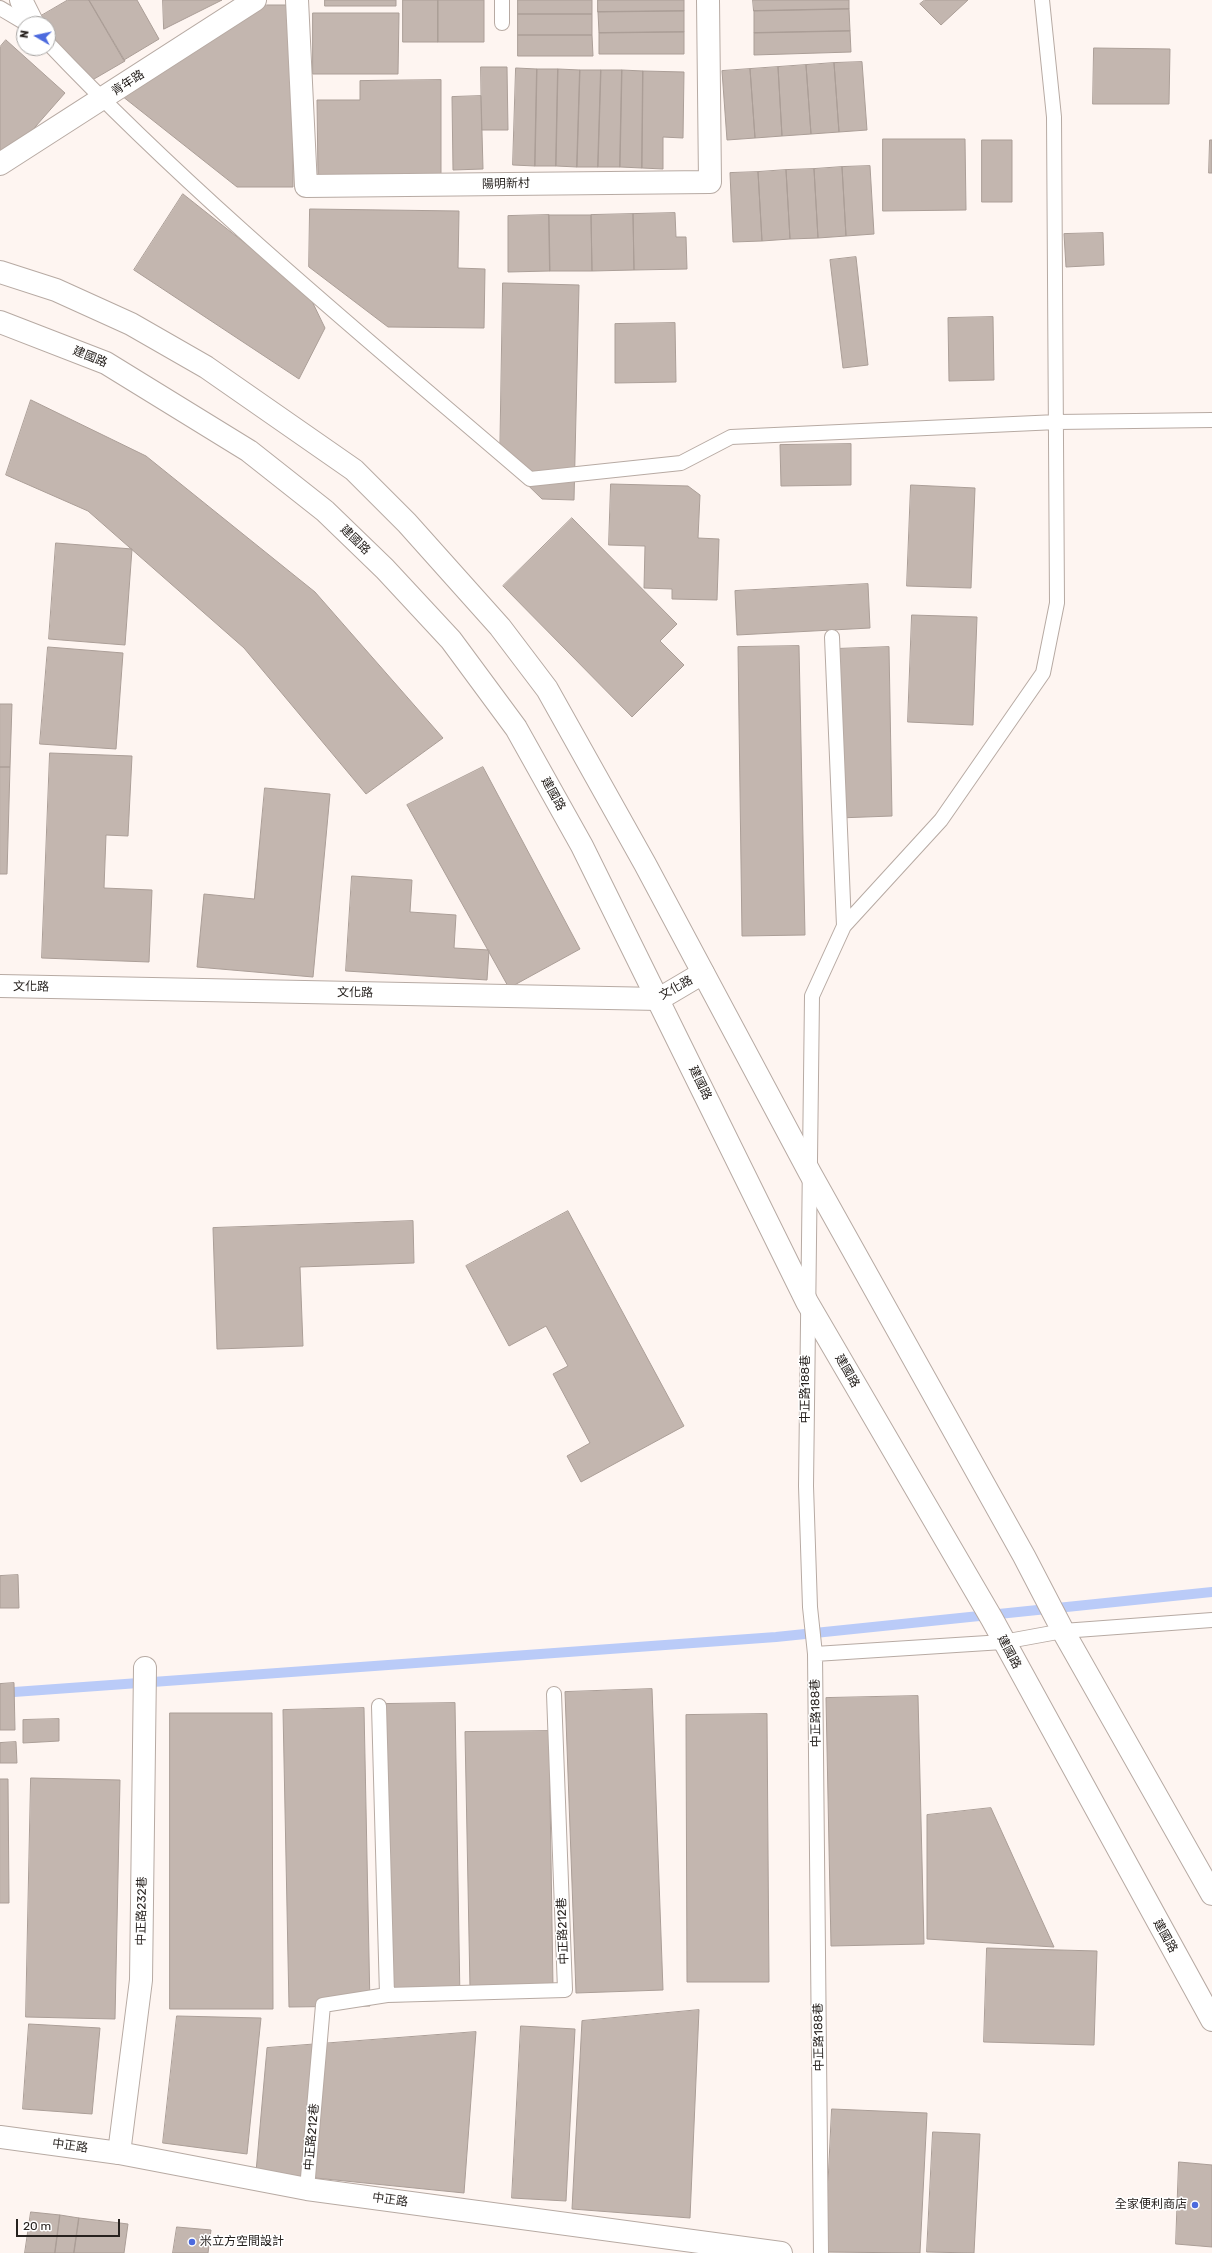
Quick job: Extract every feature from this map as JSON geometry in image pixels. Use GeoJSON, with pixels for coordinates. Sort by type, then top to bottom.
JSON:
{"type":"FeatureCollection","features":[{"type":"Feature","properties":{"kind":"street"},"geometry":{"type":"LineString","coordinates":[[21,0],[29,16]]}},
{"type":"Feature","properties":{"kind":"street","name":"青年路"},"geometry":{"type":"LineString","coordinates":[[0,164],[255,0]]}},
{"type":"Feature","properties":{"kind":"street","name":"陽明新村"},"geometry":{"type":"LineString","coordinates":[[297,0],[306,186],[710,182],[708,0]]}},
{"type":"Feature","properties":{"kind":"street"},"geometry":{"type":"LineString","coordinates":[[0,272],[56,290],[132,324],[206,367],[354,470],[407,523],[449,570],[500,628],[547,689],[646,864],[810,1173],[1024,1556],[1061,1627],[1212,1894]]}},
{"type":"Feature","properties":{"kind":"street","name":"建國路"},"geometry":{"type":"LineString","coordinates":[[0,322],[106,363],[192,414],[249,451],[325,511],[386,569],[451,640],[516,728],[582,846],[659,999],[807,1302],[992,1620],[1212,2020]]}},
{"type":"Feature","properties":{"kind":"street","name":"文化路"},"geometry":{"type":"LineString","coordinates":[[0,986],[659,999],[703,973]]}},
{"type":"Feature","properties":{"kind":"street","name":"中正路232巷"},"geometry":{"type":"LineString","coordinates":[[119,2152],[141,1980],[145,1668]]}},
{"type":"Feature","properties":{"kind":"street","name":"中正路"},"geometry":{"type":"LineString","coordinates":[[0,2137],[119,2152],[307,2189],[781,2253]]}},
{"type":"Feature","properties":{"kind":"lane"},"geometry":{"type":"LineString","coordinates":[[502,0],[502,23]]}},
{"type":"Feature","properties":{"kind":"lane"},"geometry":{"type":"LineString","coordinates":[[844,926],[941,820],[1043,673],[1057,603],[1057,422],[1054,117],[1042,0]]}},
{"type":"Feature","properties":{"kind":"lane"},"geometry":{"type":"LineString","coordinates":[[0,8],[16,17]]}},
{"type":"Feature","properties":{"kind":"lane"},"geometry":{"type":"LineString","coordinates":[[56,50],[102,99],[287,270],[530,479],[682,463],[731,437],[1057,422],[1212,420]]}},
{"type":"Feature","properties":{"kind":"lane"},"geometry":{"type":"LineString","coordinates":[[832,637],[844,926]]}},
{"type":"Feature","properties":{"kind":"lane","name":"中正路188巷"},"geometry":{"type":"LineString","coordinates":[[821,2253],[815,1654],[810,1608],[806,1486],[807,1302],[812,996],[844,926]]}},
{"type":"Feature","properties":{"kind":"lane"},"geometry":{"type":"LineString","coordinates":[[815,1654],[1003,1642],[1061,1627],[1212,1620]]}},
{"type":"Feature","properties":{"kind":"lane","name":"中正路212巷"},"geometry":{"type":"LineString","coordinates":[[307,2189],[323,2005],[387,1995],[565,1990],[554,1694]]}},
{"type":"Feature","properties":{"kind":"lane"},"geometry":{"type":"LineString","coordinates":[[379,1706],[387,1995]]}},
{"type":"Feature","properties":{"kind":"building"},"geometry":{"type":"Polygon","coordinates":[[[68,0],[89,0],[125,61],[82,86],[56,42],[56,16],[41,16],[68,0]]]}},
{"type":"Feature","properties":{"kind":"building"},"geometry":{"type":"Polygon","coordinates":[[[89,0],[137,0],[159,39],[124,60],[89,0]]]}},
{"type":"Feature","properties":{"kind":"building"},"geometry":{"type":"Polygon","coordinates":[[[163,0],[222,0],[164,29],[163,0]]]}},
{"type":"Feature","properties":{"kind":"building"},"geometry":{"type":"Polygon","coordinates":[[[325,0],[396,0],[396,6],[325,6],[325,0]]]}},
{"type":"Feature","properties":{"kind":"building"},"geometry":{"type":"Polygon","coordinates":[[[403,0],[438,0],[438,42],[403,42],[403,0]]]}},
{"type":"Feature","properties":{"kind":"building"},"geometry":{"type":"Polygon","coordinates":[[[438,0],[484,0],[484,42],[438,42],[438,0]]]}},
{"type":"Feature","properties":{"kind":"building"},"geometry":{"type":"Polygon","coordinates":[[[518,0],[592,0],[592,14],[518,14],[518,0]]]}},
{"type":"Feature","properties":{"kind":"building"},"geometry":{"type":"Polygon","coordinates":[[[598,0],[684,0],[684,11],[598,12],[598,0]]]}},
{"type":"Feature","properties":{"kind":"building"},"geometry":{"type":"Polygon","coordinates":[[[753,0],[849,0],[849,9],[754,11],[753,0]]]}},
{"type":"Feature","properties":{"kind":"building"},"geometry":{"type":"Polygon","coordinates":[[[925,0],[968,0],[941,25],[920,4],[925,0]]]}},
{"type":"Feature","properties":{"kind":"building"},"geometry":{"type":"Polygon","coordinates":[[[267,5],[294,5],[293,187],[237,187],[122,96],[267,5]]]}},
{"type":"Feature","properties":{"kind":"building"},"geometry":{"type":"Polygon","coordinates":[[[849,9],[850,31],[754,33],[754,11],[849,9]]]}},
{"type":"Feature","properties":{"kind":"building"},"geometry":{"type":"Polygon","coordinates":[[[684,11],[684,32],[599,33],[598,12],[684,11]]]}},
{"type":"Feature","properties":{"kind":"building"},"geometry":{"type":"Polygon","coordinates":[[[313,13],[399,13],[398,74],[313,74],[313,13]]]}},
{"type":"Feature","properties":{"kind":"building"},"geometry":{"type":"Polygon","coordinates":[[[518,14],[592,14],[592,35],[518,35],[518,14]]]}},
{"type":"Feature","properties":{"kind":"building"},"geometry":{"type":"Polygon","coordinates":[[[850,31],[851,52],[754,55],[754,33],[850,31]]]}},
{"type":"Feature","properties":{"kind":"building"},"geometry":{"type":"Polygon","coordinates":[[[684,32],[684,54],[599,54],[599,33],[684,32]]]}},
{"type":"Feature","properties":{"kind":"building"},"geometry":{"type":"Polygon","coordinates":[[[518,35],[592,35],[593,56],[518,56],[518,35]]]}},
{"type":"Feature","properties":{"kind":"building"},"geometry":{"type":"Polygon","coordinates":[[[6,40],[16,49],[16,56],[24,56],[65,93],[14,151],[0,158],[0,47],[6,40]]]}},
{"type":"Feature","properties":{"kind":"building"},"geometry":{"type":"Polygon","coordinates":[[[1094,48],[1170,49],[1169,104],[1093,104],[1094,48]]]}},
{"type":"Feature","properties":{"kind":"building"},"geometry":{"type":"Polygon","coordinates":[[[862,62],[867,130],[839,132],[834,63],[862,62]]]}},
{"type":"Feature","properties":{"kind":"building"},"geometry":{"type":"Polygon","coordinates":[[[834,63],[839,132],[811,134],[806,65],[834,63]]]}},
{"type":"Feature","properties":{"kind":"building"},"geometry":{"type":"Polygon","coordinates":[[[806,65],[811,134],[782,136],[778,67],[806,65]]]}},
{"type":"Feature","properties":{"kind":"building"},"geometry":{"type":"Polygon","coordinates":[[[481,67],[507,67],[508,130],[482,130],[481,67]]]}},
{"type":"Feature","properties":{"kind":"building"},"geometry":{"type":"Polygon","coordinates":[[[778,67],[782,136],[755,138],[750,69],[778,67]]]}},
{"type":"Feature","properties":{"kind":"building"},"geometry":{"type":"Polygon","coordinates":[[[516,68],[537,69],[535,166],[513,165],[516,68]]]}},
{"type":"Feature","properties":{"kind":"building"},"geometry":{"type":"Polygon","coordinates":[[[537,69],[558,69],[556,166],[535,166],[537,69]]]}},
{"type":"Feature","properties":{"kind":"building"},"geometry":{"type":"Polygon","coordinates":[[[558,69],[580,70],[577,167],[556,166],[558,69]]]}},
{"type":"Feature","properties":{"kind":"building"},"geometry":{"type":"Polygon","coordinates":[[[750,69],[755,138],[727,140],[722,71],[750,69]]]}},
{"type":"Feature","properties":{"kind":"building"},"geometry":{"type":"Polygon","coordinates":[[[580,70],[601,70],[598,167],[577,167],[580,70]]]}},
{"type":"Feature","properties":{"kind":"building"},"geometry":{"type":"Polygon","coordinates":[[[601,70],[622,70],[620,167],[598,167],[601,70]]]}},
{"type":"Feature","properties":{"kind":"building"},"geometry":{"type":"Polygon","coordinates":[[[622,70],[643,71],[642,168],[620,167],[622,70]]]}},
{"type":"Feature","properties":{"kind":"building"},"geometry":{"type":"Polygon","coordinates":[[[643,71],[684,72],[683,138],[663,137],[663,169],[642,168],[643,71]]]}},
{"type":"Feature","properties":{"kind":"building"},"geometry":{"type":"Polygon","coordinates":[[[441,80],[441,176],[318,177],[317,100],[360,100],[360,81],[441,80]]]}},
{"type":"Feature","properties":{"kind":"building"},"geometry":{"type":"Polygon","coordinates":[[[481,96],[483,169],[453,170],[452,97],[481,96]]]}},
{"type":"Feature","properties":{"kind":"building"},"geometry":{"type":"Polygon","coordinates":[[[883,139],[965,139],[966,210],[883,211],[883,139]]]}},
{"type":"Feature","properties":{"kind":"building"},"geometry":{"type":"Polygon","coordinates":[[[982,140],[1012,140],[1012,202],[982,202],[982,140]]]}},
{"type":"Feature","properties":{"kind":"building"},"geometry":{"type":"Polygon","coordinates":[[[1210,140],[1212,140],[1212,173],[1209,173],[1210,140]]]}},
{"type":"Feature","properties":{"kind":"building"},"geometry":{"type":"Polygon","coordinates":[[[870,166],[874,234],[846,236],[842,167],[870,166]]]}},
{"type":"Feature","properties":{"kind":"building"},"geometry":{"type":"Polygon","coordinates":[[[842,167],[846,236],[818,238],[814,169],[842,167]]]}},
{"type":"Feature","properties":{"kind":"building"},"geometry":{"type":"Polygon","coordinates":[[[814,169],[818,238],[790,239],[786,170],[814,169]]]}},
{"type":"Feature","properties":{"kind":"building"},"geometry":{"type":"Polygon","coordinates":[[[786,170],[790,239],[762,241],[758,172],[786,170]]]}},
{"type":"Feature","properties":{"kind":"building"},"geometry":{"type":"Polygon","coordinates":[[[758,172],[762,241],[733,242],[730,173],[758,172]]]}},
{"type":"Feature","properties":{"kind":"building"},"geometry":{"type":"Polygon","coordinates":[[[183,194],[308,293],[325,328],[299,379],[134,270],[183,194]]]}},
{"type":"Feature","properties":{"kind":"building"},"geometry":{"type":"Polygon","coordinates":[[[310,209],[459,211],[458,268],[485,269],[484,328],[388,327],[309,267],[310,209]]]}},
{"type":"Feature","properties":{"kind":"building"},"geometry":{"type":"Polygon","coordinates":[[[675,213],[676,237],[686,237],[687,269],[634,270],[633,214],[675,213]]]}},
{"type":"Feature","properties":{"kind":"building"},"geometry":{"type":"Polygon","coordinates":[[[633,214],[634,270],[592,271],[591,215],[633,214]]]}},
{"type":"Feature","properties":{"kind":"building"},"geometry":{"type":"Polygon","coordinates":[[[549,215],[550,271],[508,272],[508,216],[549,215]]]}},
{"type":"Feature","properties":{"kind":"building"},"geometry":{"type":"Polygon","coordinates":[[[549,215],[591,215],[592,271],[550,271],[549,215]]]}},
{"type":"Feature","properties":{"kind":"building"},"geometry":{"type":"Polygon","coordinates":[[[1103,233],[1104,265],[1066,267],[1064,234],[1103,233]]]}},
{"type":"Feature","properties":{"kind":"building"},"geometry":{"type":"Polygon","coordinates":[[[856,257],[868,365],[843,368],[830,260],[856,257]]]}},
{"type":"Feature","properties":{"kind":"building"},"geometry":{"type":"Polygon","coordinates":[[[503,283],[579,285],[574,500],[542,499],[500,458],[503,283]]]}},
{"type":"Feature","properties":{"kind":"building"},"geometry":{"type":"Polygon","coordinates":[[[993,317],[994,380],[949,381],[948,318],[993,317]]]}},
{"type":"Feature","properties":{"kind":"building"},"geometry":{"type":"Polygon","coordinates":[[[675,323],[676,382],[615,383],[615,324],[675,323]]]}},
{"type":"Feature","properties":{"kind":"building"},"geometry":{"type":"Polygon","coordinates":[[[31,400],[146,456],[315,592],[443,738],[366,794],[244,648],[88,511],[6,475],[31,400]]]}},
{"type":"Feature","properties":{"kind":"building"},"geometry":{"type":"Polygon","coordinates":[[[851,444],[851,485],[781,486],[780,445],[851,444]]]}},
{"type":"Feature","properties":{"kind":"building"},"geometry":{"type":"Polygon","coordinates":[[[611,484],[688,486],[700,495],[698,538],[719,539],[717,600],[672,599],[672,589],[644,588],[645,546],[609,545],[611,484]]]}},
{"type":"Feature","properties":{"kind":"building"},"geometry":{"type":"Polygon","coordinates":[[[911,485],[975,488],[971,588],[907,586],[911,485]]]}},
{"type":"Feature","properties":{"kind":"building"},"geometry":{"type":"Polygon","coordinates":[[[572,518],[677,624],[660,641],[684,665],[632,717],[503,586],[572,518]]]}},
{"type":"Feature","properties":{"kind":"building"},"geometry":{"type":"Polygon","coordinates":[[[56,543],[132,549],[125,645],[49,639],[56,543]]]}},
{"type":"Feature","properties":{"kind":"building"},"geometry":{"type":"Polygon","coordinates":[[[868,584],[870,628],[737,635],[735,591],[868,584]]]}},
{"type":"Feature","properties":{"kind":"building"},"geometry":{"type":"Polygon","coordinates":[[[912,615],[977,617],[973,725],[908,722],[912,615]]]}},
{"type":"Feature","properties":{"kind":"building"},"geometry":{"type":"Polygon","coordinates":[[[799,646],[805,935],[742,936],[738,647],[799,646]]]}},
{"type":"Feature","properties":{"kind":"building"},"geometry":{"type":"Polygon","coordinates":[[[48,647],[123,653],[116,749],[40,744],[48,647]]]}},
{"type":"Feature","properties":{"kind":"building"},"geometry":{"type":"Polygon","coordinates":[[[889,647],[892,816],[838,818],[835,649],[889,647]]]}},
{"type":"Feature","properties":{"kind":"building"},"geometry":{"type":"Polygon","coordinates":[[[0,704],[12,704],[10,767],[0,767],[0,704]]]}},
{"type":"Feature","properties":{"kind":"building"},"geometry":{"type":"Polygon","coordinates":[[[50,753],[132,756],[128,836],[106,835],[104,888],[152,890],[149,962],[42,958],[50,753]]]}},
{"type":"Feature","properties":{"kind":"building"},"geometry":{"type":"Polygon","coordinates":[[[0,767],[10,767],[7,874],[0,874],[0,767]]]}},
{"type":"Feature","properties":{"kind":"building"},"geometry":{"type":"Polygon","coordinates":[[[483,767],[580,949],[509,988],[407,805],[483,767]]]}},
{"type":"Feature","properties":{"kind":"building"},"geometry":{"type":"Polygon","coordinates":[[[265,788],[330,794],[313,977],[197,967],[204,894],[254,899],[265,788]]]}},
{"type":"Feature","properties":{"kind":"building"},"geometry":{"type":"Polygon","coordinates":[[[352,876],[412,880],[410,912],[456,915],[454,948],[489,950],[487,980],[346,971],[352,876]]]}},
{"type":"Feature","properties":{"kind":"building"},"geometry":{"type":"Polygon","coordinates":[[[568,1211],[684,1426],[581,1482],[567,1456],[590,1443],[553,1374],[568,1366],[546,1326],[509,1346],[466,1266],[568,1211]]]}},
{"type":"Feature","properties":{"kind":"building"},"geometry":{"type":"Polygon","coordinates":[[[413,1221],[414,1263],[300,1267],[303,1346],[217,1349],[213,1228],[413,1221]]]}},
{"type":"Feature","properties":{"kind":"building"},"geometry":{"type":"Polygon","coordinates":[[[18,1575],[19,1608],[0,1608],[0,1576],[18,1575]]]}},
{"type":"Feature","properties":{"kind":"building"},"geometry":{"type":"Polygon","coordinates":[[[14,1683],[15,1730],[0,1730],[0,1684],[14,1683]]]}},
{"type":"Feature","properties":{"kind":"building"},"geometry":{"type":"Polygon","coordinates":[[[652,1689],[663,1990],[576,1993],[565,1692],[652,1689]]]}},
{"type":"Feature","properties":{"kind":"building"},"geometry":{"type":"Polygon","coordinates":[[[918,1696],[924,1944],[831,1946],[826,1698],[918,1696]]]}},
{"type":"Feature","properties":{"kind":"building"},"geometry":{"type":"Polygon","coordinates":[[[455,1703],[460,2000],[387,2002],[382,1704],[455,1703]]]}},
{"type":"Feature","properties":{"kind":"building"},"geometry":{"type":"Polygon","coordinates":[[[364,1708],[370,2006],[289,2007],[283,1710],[364,1708]]]}},
{"type":"Feature","properties":{"kind":"building"},"geometry":{"type":"Polygon","coordinates":[[[170,1713],[272,1713],[273,2009],[170,2009],[170,1713]]]}},
{"type":"Feature","properties":{"kind":"building"},"geometry":{"type":"Polygon","coordinates":[[[767,1714],[769,1982],[687,1982],[686,1715],[767,1714]]]}},
{"type":"Feature","properties":{"kind":"building"},"geometry":{"type":"Polygon","coordinates":[[[59,1719],[59,1741],[23,1743],[23,1720],[59,1719]]]}},
{"type":"Feature","properties":{"kind":"building"},"geometry":{"type":"Polygon","coordinates":[[[549,1731],[553,1987],[470,1988],[465,1732],[549,1731]]]}},
{"type":"Feature","properties":{"kind":"building"},"geometry":{"type":"Polygon","coordinates":[[[16,1742],[17,1763],[0,1763],[0,1743],[16,1742]]]}},
{"type":"Feature","properties":{"kind":"building"},"geometry":{"type":"Polygon","coordinates":[[[31,1778],[120,1780],[115,2019],[26,2017],[31,1778]]]}},
{"type":"Feature","properties":{"kind":"building"},"geometry":{"type":"Polygon","coordinates":[[[0,1779],[8,1779],[9,1903],[0,1903],[0,1779]]]}},
{"type":"Feature","properties":{"kind":"building"},"geometry":{"type":"Polygon","coordinates":[[[991,1808],[1054,1947],[927,1939],[927,1815],[991,1808]]]}},
{"type":"Feature","properties":{"kind":"building"},"geometry":{"type":"Polygon","coordinates":[[[987,1948],[1097,1951],[1094,2045],[984,2042],[987,1948]]]}},
{"type":"Feature","properties":{"kind":"building"},"geometry":{"type":"Polygon","coordinates":[[[699,2010],[690,2218],[572,2209],[582,2021],[699,2010]]]}},
{"type":"Feature","properties":{"kind":"building"},"geometry":{"type":"Polygon","coordinates":[[[177,2016],[261,2018],[247,2154],[163,2143],[177,2016]]]}},
{"type":"Feature","properties":{"kind":"building"},"geometry":{"type":"Polygon","coordinates":[[[29,2024],[100,2028],[92,2114],[23,2109],[29,2024]]]}},
{"type":"Feature","properties":{"kind":"building"},"geometry":{"type":"Polygon","coordinates":[[[521,2026],[575,2029],[566,2201],[512,2198],[521,2026]]]}},
{"type":"Feature","properties":{"kind":"building"},"geometry":{"type":"Polygon","coordinates":[[[476,2032],[464,2193],[256,2172],[267,2048],[476,2032]]]}},
{"type":"Feature","properties":{"kind":"building"},"geometry":{"type":"Polygon","coordinates":[[[832,2109],[927,2113],[920,2253],[825,2252],[832,2109]]]}},
{"type":"Feature","properties":{"kind":"building"},"geometry":{"type":"Polygon","coordinates":[[[933,2132],[980,2134],[974,2253],[927,2252],[933,2132]]]}},
{"type":"Feature","properties":{"kind":"building","name":"全家便利商店"},"geometry":{"type":"Polygon","coordinates":[[[1179,2162],[1212,2165],[1212,2247],[1176,2244],[1179,2162]]]}},
{"type":"Feature","properties":{"kind":"building"},"geometry":{"type":"Polygon","coordinates":[[[31,2212],[60,2215],[55,2253],[25,2253],[31,2212]]]}},
{"type":"Feature","properties":{"kind":"building"},"geometry":{"type":"Polygon","coordinates":[[[60,2215],[79,2218],[74,2253],[55,2253],[60,2215]]]}},
{"type":"Feature","properties":{"kind":"building"},"geometry":{"type":"Polygon","coordinates":[[[79,2218],[128,2224],[124,2253],[74,2253],[79,2218]]]}},
{"type":"Feature","properties":{"kind":"building","name":"米立方空間設計"},"geometry":{"type":"Polygon","coordinates":[[[177,2227],[211,2230],[208,2253],[173,2253],[177,2227]]]}},
{"type":"Feature","properties":{"kind":"waterway"},"geometry":{"type":"LineString","coordinates":[[0,1693],[776,1637],[1212,1592]]}},
{"type":"Feature","properties":{"kind":"place","name":"全家便利商店"},"geometry":{"type":"Point","coordinates":[1195,2205]}},
{"type":"Feature","properties":{"kind":"place","name":"米立方空間設計"},"geometry":{"type":"Point","coordinates":[192,2242]}}]}
